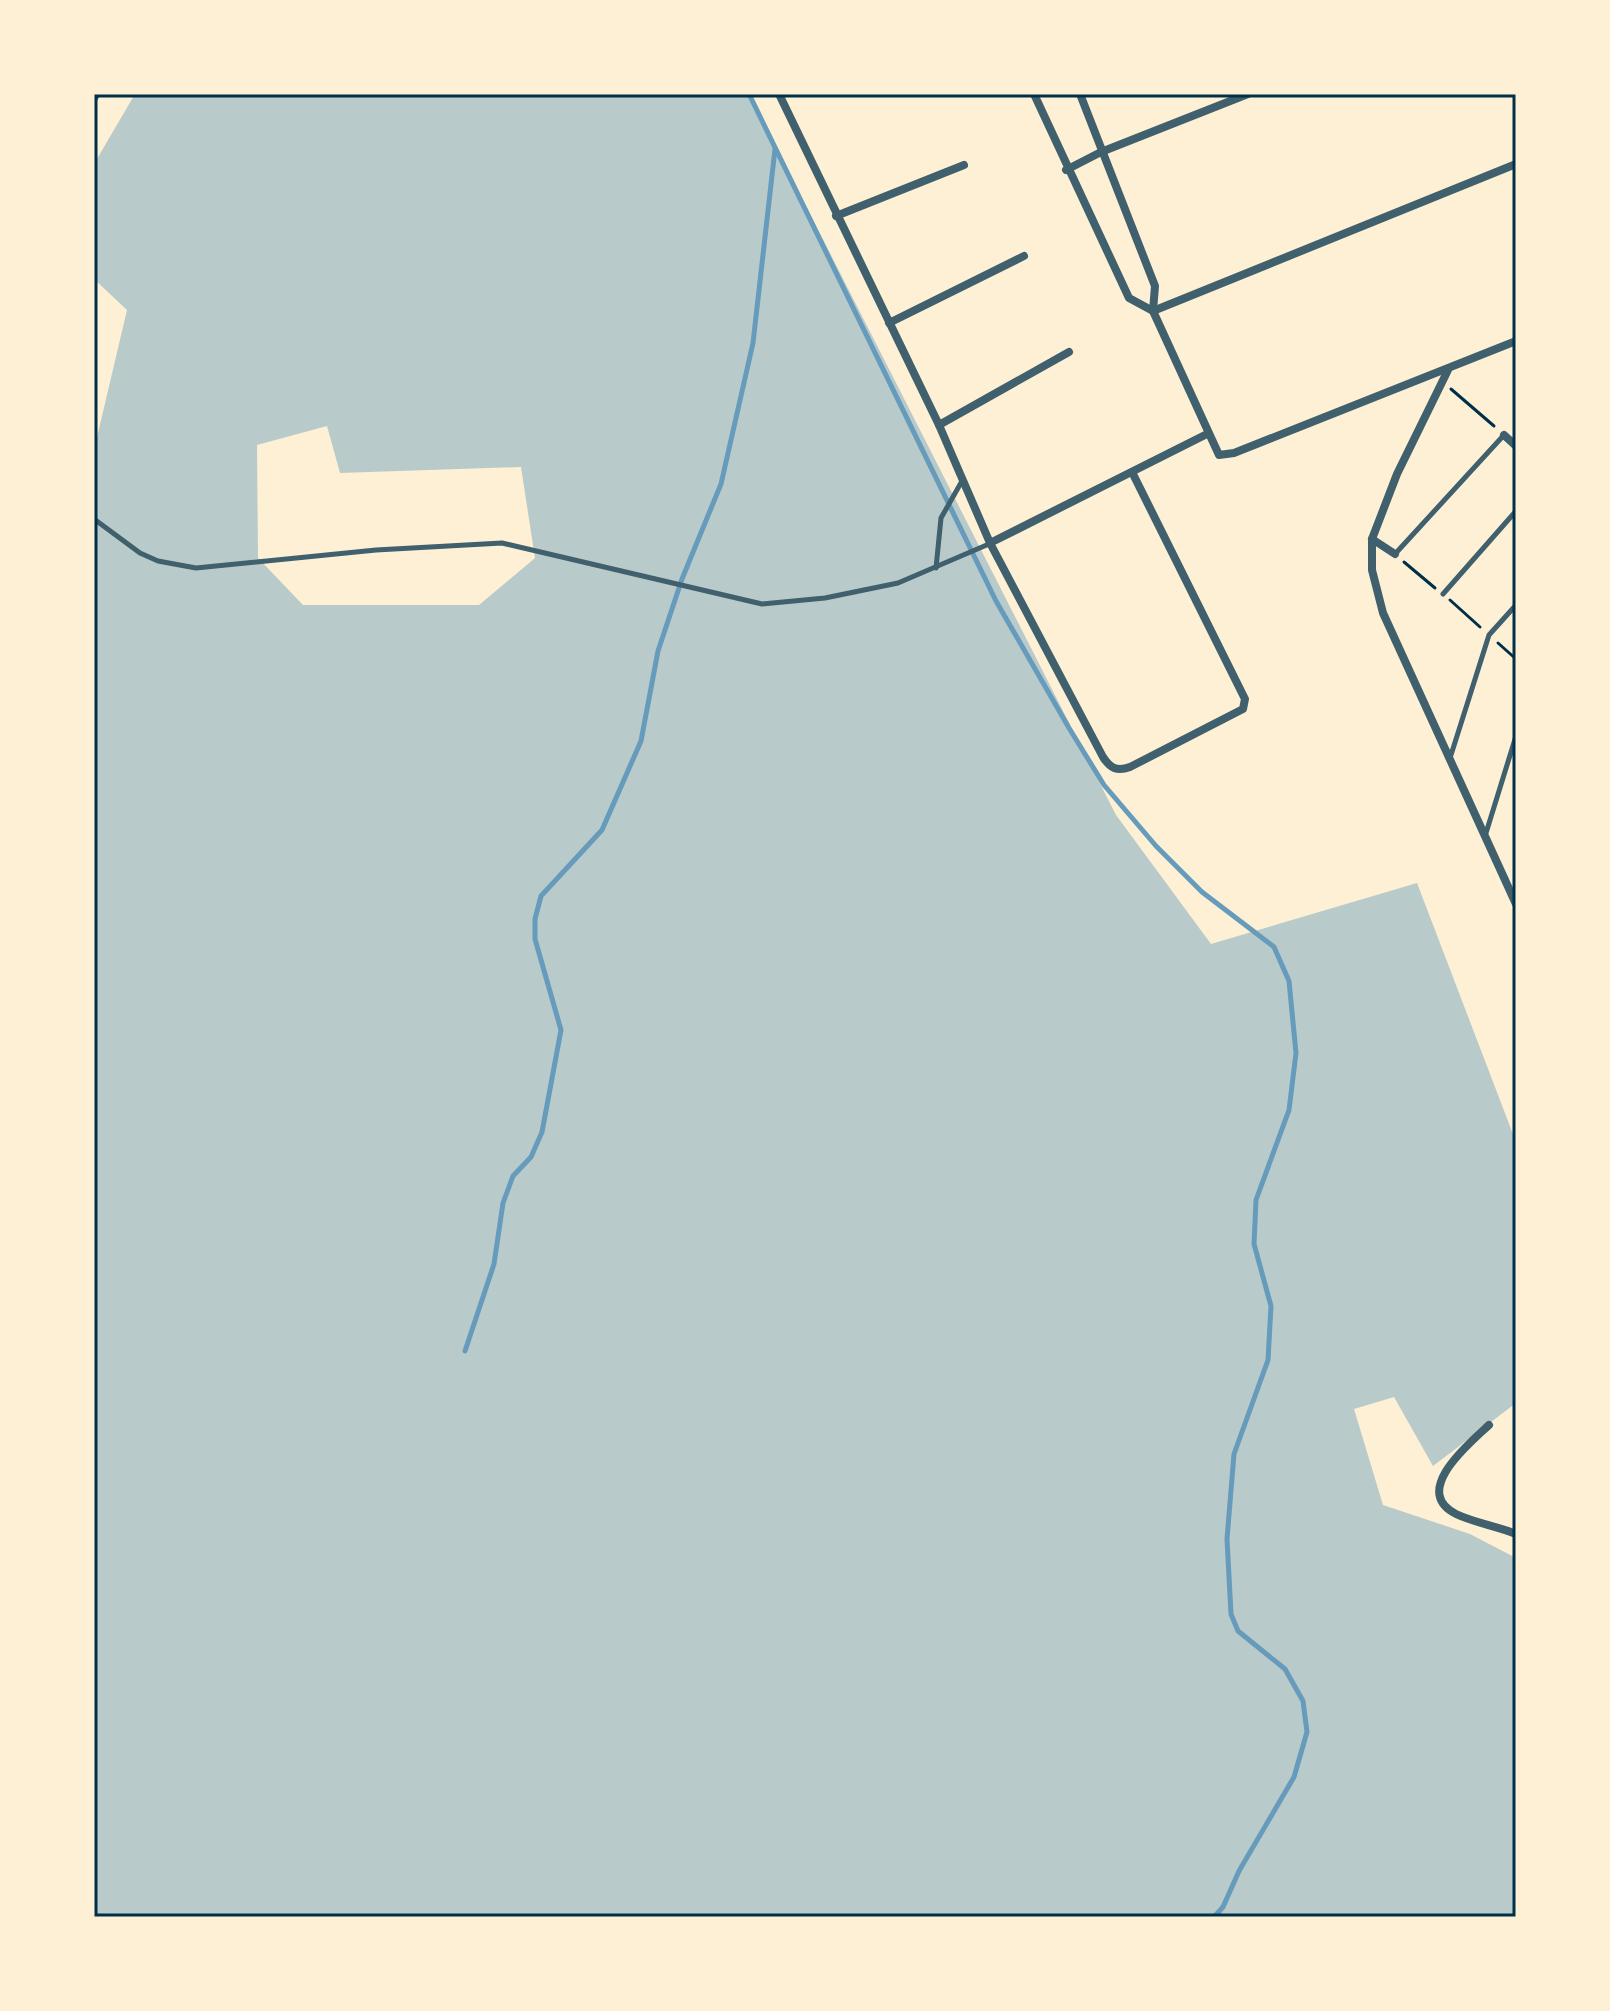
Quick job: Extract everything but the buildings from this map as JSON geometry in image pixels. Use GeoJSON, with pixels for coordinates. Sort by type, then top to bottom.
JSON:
{"type":"FeatureCollection","features":[{"type":"Feature","properties":{"kind":"street"},"geometry":{"type":"LineString","coordinates":[[779,94],[939,425],[990,543],[1103,757],[1117,769],[1130,767],[1243,709],[1245,699],[1132,472]]}},
{"type":"Feature","properties":{"kind":"street"},"geometry":{"type":"LineString","coordinates":[[1034,94],[1066,170],[1129,298],[1153,311]]}},
{"type":"Feature","properties":{"kind":"street"},"geometry":{"type":"LineString","coordinates":[[1080,94],[1155,286],[1153,311],[1219,455],[1234,453],[1516,341]]}},
{"type":"Feature","properties":{"kind":"street"},"geometry":{"type":"LineString","coordinates":[[1066,170],[1101,152],[1248,94]]}},
{"type":"Feature","properties":{"kind":"street"},"geometry":{"type":"LineString","coordinates":[[1153,311],[1516,164]]}},
{"type":"Feature","properties":{"kind":"street"},"geometry":{"type":"LineString","coordinates":[[836,216],[964,165]]}},
{"type":"Feature","properties":{"kind":"street"},"geometry":{"type":"LineString","coordinates":[[889,323],[1024,256]]}},
{"type":"Feature","properties":{"kind":"street"},"geometry":{"type":"LineString","coordinates":[[939,425],[1069,352]]}},
{"type":"Feature","properties":{"kind":"street"},"geometry":{"type":"LineString","coordinates":[[1448,370],[1397,474],[1372,539],[1372,570],[1383,613],[1515,899]]}},
{"type":"Feature","properties":{"kind":"street"},"geometry":{"type":"LineString","coordinates":[[990,543],[1207,434]]}},
{"type":"Feature","properties":{"kind":"street"},"geometry":{"type":"LineString","coordinates":[[1504,435],[1516,446]]}},
{"type":"Feature","properties":{"kind":"street"},"geometry":{"type":"LineString","coordinates":[[1372,539],[1395,554]]}},
{"type":"Feature","properties":{"kind":"street"},"geometry":{"type":"LineString","coordinates":[[1489,1425],[1456,1456],[1442,1476],[1442,1496],[1457,1514],[1516,1534]]}},
{"type":"Feature","properties":{"kind":"lane"},"geometry":{"type":"LineString","coordinates":[[94,101],[98,94]]}},
{"type":"Feature","properties":{"kind":"lane"},"geometry":{"type":"LineString","coordinates":[[1395,554],[1504,435]]}},
{"type":"Feature","properties":{"kind":"lane"},"geometry":{"type":"LineString","coordinates":[[936,568],[941,518],[963,480]]}},
{"type":"Feature","properties":{"kind":"lane"},"geometry":{"type":"LineString","coordinates":[[1443,594],[1516,511]]}},
{"type":"Feature","properties":{"kind":"lane"},"geometry":{"type":"LineString","coordinates":[[94,519],[140,553],[158,561],[196,568],[376,550],[502,543],[762,604],[898,583],[990,543]]}},
{"type":"Feature","properties":{"kind":"lane"},"geometry":{"type":"LineString","coordinates":[[1451,755],[1489,635],[1516,605]]}},
{"type":"Feature","properties":{"kind":"lane"},"geometry":{"type":"LineString","coordinates":[[1486,833],[1516,736]]}},
{"type":"Feature","properties":{"kind":"path"},"geometry":{"type":"LineString","coordinates":[[1442,382],[1504,435]]}},
{"type":"Feature","properties":{"kind":"path"},"geometry":{"type":"LineString","coordinates":[[1395,554],[1516,659]]}},
{"type":"Feature","properties":{"kind":"shaded area"},"geometry":{"type":"Polygon","coordinates":[[[135,94],[749,94],[1116,815],[1211,944],[1417,883],[1516,1142],[1516,1403],[1433,1466],[1394,1397],[1354,1409],[1383,1505],[1470,1534],[1516,1558],[1516,1917],[94,1917],[94,450],[127,310],[94,279],[94,164],[135,94]],[[327,426],[257,445],[258,558],[303,605],[479,605],[535,558],[521,467],[340,473],[327,426]]]}},
{"type":"Feature","properties":{"kind":"waterway"},"geometry":{"type":"LineString","coordinates":[[749,94],[996,601],[1069,728],[1104,785],[1156,846],[1202,892],[1274,947],[1289,981],[1296,1053],[1289,1110],[1256,1200],[1254,1244],[1271,1306],[1268,1360],[1234,1454],[1227,1539],[1231,1614],[1238,1631],[1285,1669],[1303,1701],[1307,1732],[1294,1777],[1239,1871],[1223,1907],[1214,1917]]}},
{"type":"Feature","properties":{"kind":"waterway"},"geometry":{"type":"LineString","coordinates":[[465,1351],[494,1264],[503,1203],[513,1176],[531,1157],[542,1132],[561,1030],[535,939],[535,919],[541,896],[602,830],[641,741],[658,651],[682,579],[721,484],[753,343],[775,149]]}}]}
